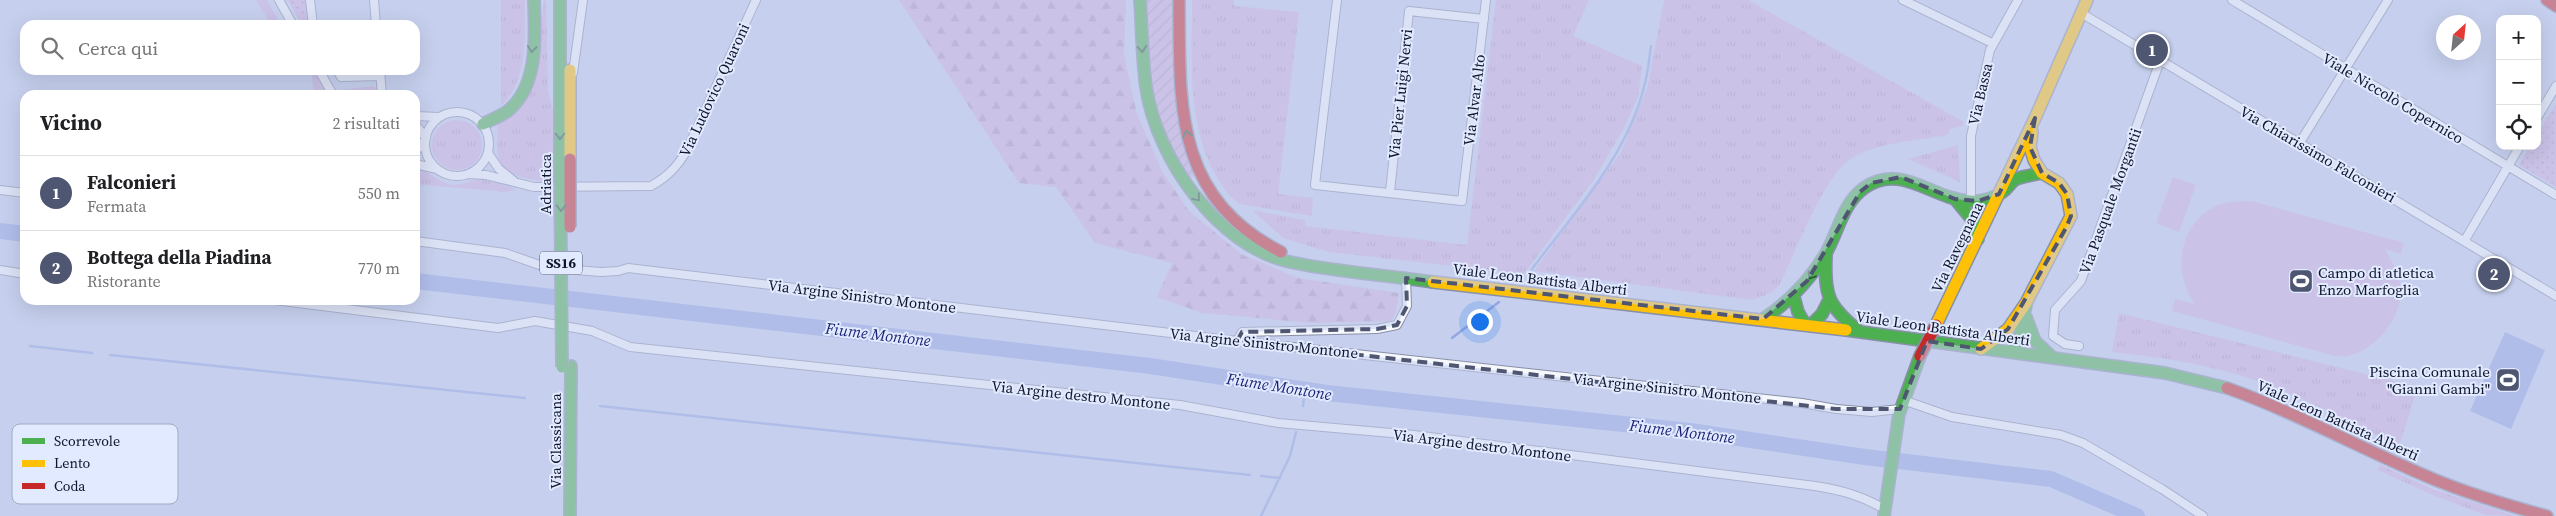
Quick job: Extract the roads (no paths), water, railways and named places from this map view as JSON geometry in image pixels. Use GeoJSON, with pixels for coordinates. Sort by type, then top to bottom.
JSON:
{"type":"FeatureCollection","features":[{"type":"Feature","properties":{"kind":"main road"},"geometry":{"type":"LineString","coordinates":[[483,124],[508,112],[515,105],[526,86],[532,48],[534,0]]}},
{"type":"Feature","properties":{"kind":"main road"},"geometry":{"type":"LineString","coordinates":[[552,0],[554,89],[560,111]]}},
{"type":"Feature","properties":{"kind":"main road","name":"Adriatica"},"geometry":{"type":"LineString","coordinates":[[560,0],[560,111],[565,159]]}},
{"type":"Feature","properties":{"kind":"main road","name":"Adriatica"},"geometry":{"type":"LineString","coordinates":[[566,366],[565,159],[570,93],[570,0]]}},
{"type":"Feature","properties":{"kind":"main road","name":"Viale Leon Battista Alberti"},"geometry":{"type":"LineString","coordinates":[[1140,0],[1146,88],[1159,136],[1180,176],[1213,216],[1237,236],[1259,250],[1289,262],[1406,278],[1808,325],[2165,373],[2227,388],[2299,416],[2369,451],[2438,481],[2547,516]]}},
{"type":"Feature","properties":{"kind":"main road","name":"Viale Leon Battista Alberti"},"geometry":{"type":"LineString","coordinates":[[1179,0],[1182,103],[1187,138],[1195,162],[1208,188],[1226,213],[1264,242],[1310,266]]}},
{"type":"Feature","properties":{"kind":"main road","name":"Via Ravegnana"},"geometry":{"type":"LineString","coordinates":[[1885,513],[1900,408],[1920,356],[2036,118],[2087,0]]}},
{"type":"Feature","properties":{"kind":"main road"},"geometry":{"type":"LineString","coordinates":[[2547,0],[2556,6]]}},
{"type":"Feature","properties":{"kind":"main road"},"geometry":{"type":"LineString","coordinates":[[1981,349],[2008,329],[2026,304],[2071,216],[2068,194],[2059,183],[2042,173],[2030,147],[2036,118]]}},
{"type":"Feature","properties":{"kind":"main road"},"geometry":{"type":"LineString","coordinates":[[1763,320],[1794,297],[1826,253],[1851,203],[1860,192],[1872,183],[1885,179],[1911,179],[1955,199],[1978,201],[1999,194],[2013,181],[2042,173]]}},
{"type":"Feature","properties":{"kind":"main road"},"geometry":{"type":"LineString","coordinates":[[1955,199],[1974,222],[1978,239]]}},
{"type":"Feature","properties":{"kind":"main road"},"geometry":{"type":"LineString","coordinates":[[1794,297],[1798,312],[1808,325],[1822,314],[1828,302],[1825,277],[1826,253]]}},
{"type":"Feature","properties":{"kind":"main road"},"geometry":{"type":"LineString","coordinates":[[1828,302],[1840,316],[1860,332]]}},
{"type":"Feature","properties":{"kind":"main road"},"geometry":{"type":"LineString","coordinates":[[2010,352],[2019,341],[2026,317],[2026,304]]}},
{"type":"Feature","properties":{"kind":"main road"},"geometry":{"type":"LineString","coordinates":[[2026,317],[2035,341],[2054,358]]}},
{"type":"Feature","properties":{"kind":"main road"},"geometry":{"type":"LineString","coordinates":[[2008,329],[2010,352]]}},
{"type":"Feature","properties":{"kind":"main road","name":"Via Classicana"},"geometry":{"type":"LineString","coordinates":[[561,516],[566,366]]}},
{"type":"Feature","properties":{"kind":"main road","name":"Via Classicana"},"geometry":{"type":"LineString","coordinates":[[566,366],[570,516]]}},
{"type":"Feature","properties":{"kind":"street"},"geometry":{"type":"LineString","coordinates":[[279,0],[291,20]]}},
{"type":"Feature","properties":{"kind":"street"},"geometry":{"type":"LineString","coordinates":[[310,0],[312,20]]}},
{"type":"Feature","properties":{"kind":"street"},"geometry":{"type":"LineString","coordinates":[[374,0],[376,20]]}},
{"type":"Feature","properties":{"kind":"street","name":"SS16"},"geometry":{"type":"LineString","coordinates":[[570,93],[583,0]]}},
{"type":"Feature","properties":{"kind":"street","name":"Via Ludovico Quaroni"},"geometry":{"type":"LineString","coordinates":[[420,165],[448,175],[486,175],[534,187],[651,186],[671,174],[686,152],[756,0]]}},
{"type":"Feature","properties":{"kind":"street"},"geometry":{"type":"LineString","coordinates":[[1337,0],[1315,185],[1390,192]]}},
{"type":"Feature","properties":{"kind":"street","name":"Via Alvar Alto"},"geometry":{"type":"LineString","coordinates":[[1390,192],[1462,201],[1486,0]]}},
{"type":"Feature","properties":{"kind":"street"},"geometry":{"type":"LineString","coordinates":[[1904,0],[1992,43]]}},
{"type":"Feature","properties":{"kind":"street","name":"Via Bassa"},"geometry":{"type":"LineString","coordinates":[[1971,196],[1970,136],[1992,43],[2018,0]]}},
{"type":"Feature","properties":{"kind":"street","name":"Viale Niccolò Copernico"},"geometry":{"type":"LineString","coordinates":[[2232,0],[2556,195]]}},
{"type":"Feature","properties":{"kind":"street"},"geometry":{"type":"LineString","coordinates":[[2299,144],[2388,0]]}},
{"type":"Feature","properties":{"kind":"street","name":"Via Pier Luigi Nervi"},"geometry":{"type":"LineString","coordinates":[[1390,192],[1409,11],[1484,19]]}},
{"type":"Feature","properties":{"kind":"street","name":"Via Chiarissimo Falconieri"},"geometry":{"type":"LineString","coordinates":[[2081,13],[2299,144],[2465,240],[2556,296]]}},
{"type":"Feature","properties":{"kind":"street","name":"Via Pasquale Morgantii"},"geometry":{"type":"LineString","coordinates":[[2079,346],[2065,344],[2053,336],[2055,310],[2081,281],[2160,60]]}},
{"type":"Feature","properties":{"kind":"street"},"geometry":{"type":"LineString","coordinates":[[322,75],[330,90]]}},
{"type":"Feature","properties":{"kind":"street"},"geometry":{"type":"LineString","coordinates":[[340,75],[341,78],[364,75]]}},
{"type":"Feature","properties":{"kind":"street"},"geometry":{"type":"LineString","coordinates":[[380,75],[382,90]]}},
{"type":"Feature","properties":{"kind":"street"},"geometry":{"type":"LineString","coordinates":[[2541,111],[2556,86]]}},
{"type":"Feature","properties":{"kind":"street"},"geometry":{"type":"LineString","coordinates":[[420,116],[439,117],[455,112],[466,113],[483,124],[489,138],[488,153],[480,166],[468,174]]}},
{"type":"Feature","properties":{"kind":"street"},"geometry":{"type":"LineString","coordinates":[[438,170],[426,152],[426,139],[431,125],[439,117]]}},
{"type":"Feature","properties":{"kind":"street"},"geometry":{"type":"LineString","coordinates":[[420,131],[426,139]]}},
{"type":"Feature","properties":{"kind":"street"},"geometry":{"type":"LineString","coordinates":[[420,146],[426,139]]}},
{"type":"Feature","properties":{"kind":"street"},"geometry":{"type":"LineString","coordinates":[[2465,240],[2518,150]]}},
{"type":"Feature","properties":{"kind":"street"},"geometry":{"type":"LineString","coordinates":[[488,153],[499,169],[520,185]]}},
{"type":"Feature","properties":{"kind":"street"},"geometry":{"type":"LineString","coordinates":[[0,190],[20,192]]}},
{"type":"Feature","properties":{"kind":"street","name":"Via Argine Sinistro Montone"},"geometry":{"type":"LineString","coordinates":[[420,243],[505,253],[548,268],[601,272],[618,271],[628,268],[1237,341],[1802,403],[1836,409],[1872,412],[1900,408]]}},
{"type":"Feature","properties":{"kind":"street"},"geometry":{"type":"LineString","coordinates":[[0,270],[20,273]]}},
{"type":"Feature","properties":{"kind":"street"},"geometry":{"type":"LineString","coordinates":[[1237,341],[1242,332],[1378,329],[1397,325],[1407,306],[1406,278]]}},
{"type":"Feature","properties":{"kind":"street","name":"Via Argine destro Montone"},"geometry":{"type":"LineString","coordinates":[[314,305],[498,328],[535,321],[592,331],[630,347],[1180,405],[1278,423],[1414,436],[1815,486],[1840,490],[1872,501],[1885,513]]}},
{"type":"Feature","properties":{"kind":"street"},"geometry":{"type":"LineString","coordinates":[[1900,408],[2061,435],[2083,443],[2203,516]]}},
{"type":"Feature","properties":{"kind":"water","name":"Piscina Comunale \"Gianni Gambi\""},"geometry":{"type":"Polygon","coordinates":[[[2505,332],[2545,350],[2511,429],[2470,411],[2505,332]]]}},
{"type":"Feature","properties":{"kind":"waterway"},"geometry":{"type":"LineString","coordinates":[[1532,269],[1597,183],[1625,137],[1644,87],[1651,46]]}},
{"type":"Feature","properties":{"kind":"waterway","name":"Fiume Montone"},"geometry":{"type":"LineString","coordinates":[[0,231],[20,233]]}},
{"type":"Feature","properties":{"kind":"waterway","name":"Fiume Montone"},"geometry":{"type":"LineString","coordinates":[[420,282],[1150,366],[1327,393],[1690,431],[1865,457],[2051,479],[2137,516]]}},
{"type":"Feature","properties":{"kind":"waterway"},"geometry":{"type":"LineString","coordinates":[[1452,338],[1499,302]]}},
{"type":"Feature","properties":{"kind":"waterway"},"geometry":{"type":"LineString","coordinates":[[30,346],[92,353]]}},
{"type":"Feature","properties":{"kind":"waterway"},"geometry":{"type":"LineString","coordinates":[[110,355],[525,398]]}},
{"type":"Feature","properties":{"kind":"waterway"},"geometry":{"type":"LineString","coordinates":[[1303,406],[1305,390]]}},
{"type":"Feature","properties":{"kind":"waterway"},"geometry":{"type":"LineString","coordinates":[[600,406],[1250,475]]}},
{"type":"Feature","properties":{"kind":"waterway"},"geometry":{"type":"LineString","coordinates":[[1261,516],[1290,456],[1296,432]]}},
{"type":"Feature","properties":{"kind":"waterway"},"geometry":{"type":"LineString","coordinates":[[1261,476],[1280,478]]}},
{"type":"Feature","properties":{"kind":"place","name":"Falconieri"},"geometry":{"type":"Point","coordinates":[2152,50]}},
{"type":"Feature","properties":{"kind":"place","name":"Bottega della Piadina"},"geometry":{"type":"Point","coordinates":[2494,274]}},
{"type":"Feature","properties":{"kind":"place","name":"Campo di atletica Enzo Marfoglia"},"geometry":{"type":"Point","coordinates":[2301,281]}},
{"type":"Feature","properties":{"kind":"place","name":"Piscina Comunale \"Gianni Gambi\""},"geometry":{"type":"Point","coordinates":[2508,380]}}]}
